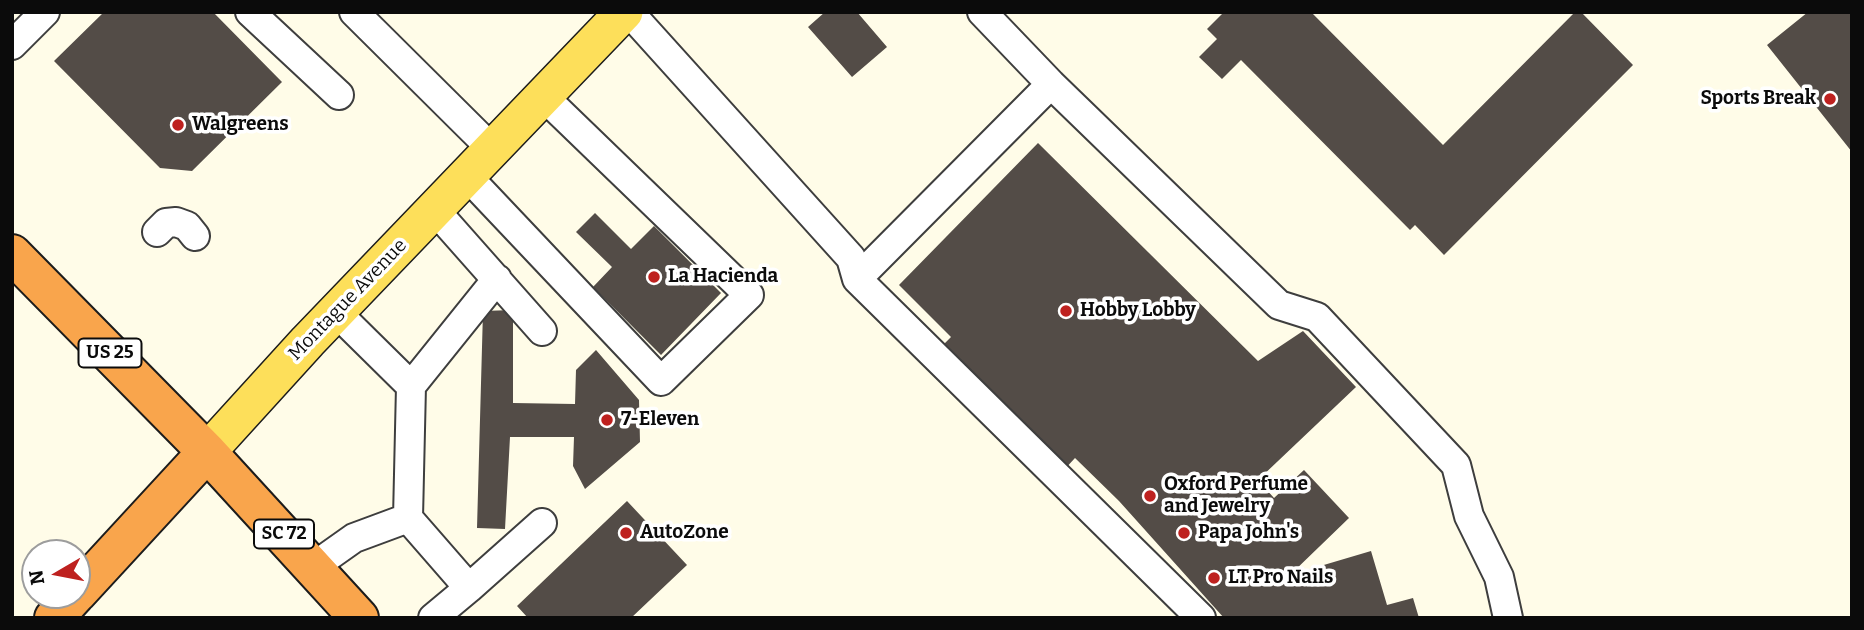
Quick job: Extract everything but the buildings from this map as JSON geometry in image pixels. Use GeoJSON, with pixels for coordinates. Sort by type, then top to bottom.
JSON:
{"type":"FeatureCollection","features":[{"type":"Feature","properties":{"kind":"highway","name":"US 25"},"geometry":{"type":"LineString","coordinates":[[12,254],[207,452]]}},
{"type":"Feature","properties":{"kind":"highway","name":"SC 72"},"geometry":{"type":"LineString","coordinates":[[207,452],[359,618]]}},
{"type":"Feature","properties":{"kind":"highway","name":"Montague Avenue"},"geometry":{"type":"LineString","coordinates":[[91,578],[207,452]]}},
{"type":"Feature","properties":{"kind":"main road","name":"Montague Avenue"},"geometry":{"type":"LineString","coordinates":[[207,452],[335,312],[626,12]]}},
{"type":"Feature","properties":{"kind":"lane"},"geometry":{"type":"LineString","coordinates":[[12,45],[45,12]]}},
{"type":"Feature","properties":{"kind":"lane"},"geometry":{"type":"LineString","coordinates":[[250,12],[339,95]]}},
{"type":"Feature","properties":{"kind":"lane"},"geometry":{"type":"LineString","coordinates":[[354,12],[492,149]]}},
{"type":"Feature","properties":{"kind":"lane"},"geometry":{"type":"LineString","coordinates":[[626,12],[851,258],[857,279],[1201,618]]}},
{"type":"Feature","properties":{"kind":"lane"},"geometry":{"type":"LineString","coordinates":[[982,12],[1051,84],[1279,305],[1317,317],[1456,465],[1469,516],[1499,577],[1508,618]]}},
{"type":"Feature","properties":{"kind":"lane"},"geometry":{"type":"LineString","coordinates":[[857,279],[1051,84]]}},
{"type":"Feature","properties":{"kind":"lane"},"geometry":{"type":"LineString","coordinates":[[467,176],[661,380],[749,295],[543,96]]}},
{"type":"Feature","properties":{"kind":"lane"},"geometry":{"type":"LineString","coordinates":[[434,209],[542,331]]}},
{"type":"Feature","properties":{"kind":"lane"},"geometry":{"type":"LineString","coordinates":[[158,232],[166,223],[176,222],[187,226],[195,236]]}},
{"type":"Feature","properties":{"kind":"lane"},"geometry":{"type":"LineString","coordinates":[[469,588],[408,518],[411,386],[497,279]]}},
{"type":"Feature","properties":{"kind":"lane"},"geometry":{"type":"LineString","coordinates":[[335,312],[411,386]]}},
{"type":"Feature","properties":{"kind":"lane"},"geometry":{"type":"LineString","coordinates":[[313,567],[354,538],[408,518]]}},
{"type":"Feature","properties":{"kind":"lane"},"geometry":{"type":"LineString","coordinates":[[433,618],[542,523]]}},
{"type":"Feature","properties":{"kind":"place","name":"Sports Break"},"geometry":{"type":"Point","coordinates":[1830,99]}},
{"type":"Feature","properties":{"kind":"place","name":"Walgreens"},"geometry":{"type":"Point","coordinates":[178,125]}},
{"type":"Feature","properties":{"kind":"place","name":"La Hacienda"},"geometry":{"type":"Point","coordinates":[654,277]}},
{"type":"Feature","properties":{"kind":"place","name":"Hobby Lobby"},"geometry":{"type":"Point","coordinates":[1066,311]}},
{"type":"Feature","properties":{"kind":"place","name":"7-Eleven"},"geometry":{"type":"Point","coordinates":[607,420]}},
{"type":"Feature","properties":{"kind":"place","name":"Oxford Perfume and Jewelry"},"geometry":{"type":"Point","coordinates":[1150,496]}},
{"type":"Feature","properties":{"kind":"place","name":"AutoZone"},"geometry":{"type":"Point","coordinates":[626,533]}},
{"type":"Feature","properties":{"kind":"place","name":"Papa John's"},"geometry":{"type":"Point","coordinates":[1184,533]}},
{"type":"Feature","properties":{"kind":"place","name":"LT Pro Nails"},"geometry":{"type":"Point","coordinates":[1214,578]}}]}
